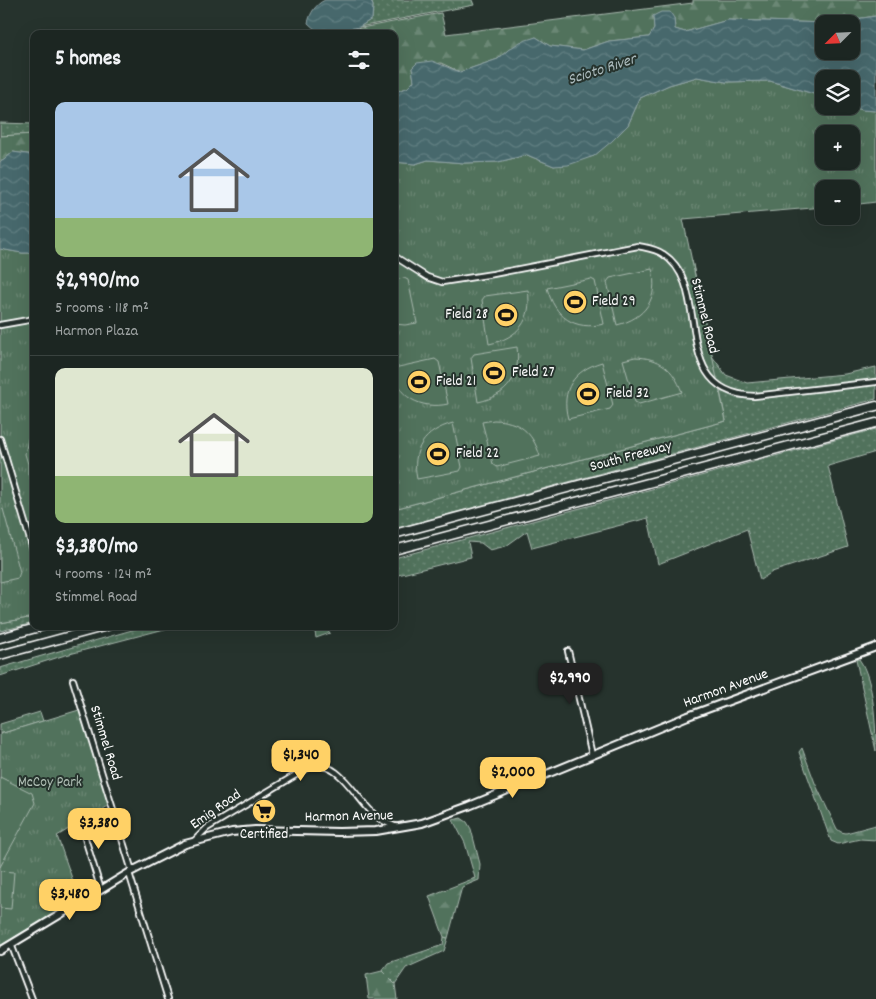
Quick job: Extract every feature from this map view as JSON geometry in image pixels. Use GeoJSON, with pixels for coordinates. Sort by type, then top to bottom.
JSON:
{"type":"FeatureCollection","features":[{"type":"Feature","properties":{"kind":"highway","name":"South Freeway"},"geometry":{"type":"LineString","coordinates":[[398,533],[876,406]]}},
{"type":"Feature","properties":{"kind":"highway","name":"South Freeway"},"geometry":{"type":"LineString","coordinates":[[398,549],[876,423]]}},
{"type":"Feature","properties":{"kind":"highway"},"geometry":{"type":"LineString","coordinates":[[0,633],[30,628]]}},
{"type":"Feature","properties":{"kind":"highway"},"geometry":{"type":"LineString","coordinates":[[0,638],[30,629]]}},
{"type":"Feature","properties":{"kind":"highway"},"geometry":{"type":"LineString","coordinates":[[0,656],[93,630]]}},
{"type":"Feature","properties":{"kind":"main road","name":"Harmon Avenue"},"geometry":{"type":"LineString","coordinates":[[0,951],[130,872],[165,853],[193,842],[232,832],[255,830],[351,832],[400,828],[444,816],[693,714],[876,647]]}},
{"type":"Feature","properties":{"kind":"street","name":"Stimmel Road"},"geometry":{"type":"LineString","coordinates":[[398,259],[427,277],[442,282],[638,246],[655,249],[672,261],[680,272],[686,289],[701,359],[707,374],[715,384],[725,391],[739,396],[754,396],[876,382]]}},
{"type":"Feature","properties":{"kind":"street"},"geometry":{"type":"LineString","coordinates":[[0,325],[30,320]]}},
{"type":"Feature","properties":{"kind":"street"},"geometry":{"type":"LineString","coordinates":[[0,440],[30,540]]}},
{"type":"Feature","properties":{"kind":"street"},"geometry":{"type":"LineString","coordinates":[[568,651],[592,755]]}},
{"type":"Feature","properties":{"kind":"street","name":"Stimmel Road"},"geometry":{"type":"LineString","coordinates":[[73,680],[168,999]]}},
{"type":"Feature","properties":{"kind":"street","name":"Emig Road"},"geometry":{"type":"LineString","coordinates":[[193,842],[202,832],[214,824],[308,766],[315,764],[326,766],[338,774],[374,815],[400,828]]}},
{"type":"Feature","properties":{"kind":"street"},"geometry":{"type":"LineString","coordinates":[[101,890],[84,835],[115,817]]}},
{"type":"Feature","properties":{"kind":"street"},"geometry":{"type":"LineString","coordinates":[[11,944],[32,999]]}},
{"type":"Feature","properties":{"kind":"green space"},"geometry":{"type":"Polygon","coordinates":[[[371,0],[472,0],[474,5],[359,27],[372,19],[373,6],[371,0]]]}},
{"type":"Feature","properties":{"kind":"green space"},"geometry":{"type":"Polygon","coordinates":[[[693,0],[876,0],[876,16],[860,18],[860,15],[815,15],[815,23],[728,20],[685,32],[675,29],[674,18],[653,16],[654,29],[649,37],[609,41],[583,50],[550,46],[536,37],[508,50],[498,59],[460,72],[441,63],[412,68],[414,81],[407,88],[398,91],[398,30],[350,30],[441,13],[446,34],[693,3],[693,0]]]}},
{"type":"Feature","properties":{"kind":"green space"},"geometry":{"type":"Polygon","coordinates":[[[697,77],[726,82],[770,81],[815,94],[815,115],[860,115],[860,109],[876,111],[876,202],[860,204],[860,180],[815,180],[815,208],[683,219],[726,421],[398,508],[398,162],[415,164],[428,160],[464,163],[498,162],[527,155],[554,166],[594,156],[628,125],[640,98],[669,85],[697,77]]]}},
{"type":"Feature","properties":{"kind":"green space"},"geometry":{"type":"Polygon","coordinates":[[[0,123],[30,124],[30,134],[0,136],[0,123]]]}},
{"type":"Feature","properties":{"kind":"green space"},"geometry":{"type":"Polygon","coordinates":[[[30,134],[30,154],[13,152],[0,162],[0,136],[30,134]]]}},
{"type":"Feature","properties":{"kind":"green space"},"geometry":{"type":"Polygon","coordinates":[[[0,249],[30,253],[30,618],[0,623],[0,249]]]}},
{"type":"Feature","properties":{"kind":"green space"},"geometry":{"type":"Polygon","coordinates":[[[679,260],[692,260],[712,356],[726,375],[747,383],[845,374],[876,367],[876,378],[855,383],[755,395],[741,394],[718,384],[679,260]]]}},
{"type":"Feature","properties":{"kind":"green space"},"geometry":{"type":"Polygon","coordinates":[[[652,269],[654,280],[648,306],[635,318],[617,325],[607,282],[610,278],[652,269]]]}},
{"type":"Feature","properties":{"kind":"green space"},"geometry":{"type":"Polygon","coordinates":[[[404,278],[408,280],[417,323],[398,324],[398,279],[404,278]]]}},
{"type":"Feature","properties":{"kind":"green space","name":"Field 29"},"geometry":{"type":"Polygon","coordinates":[[[591,279],[595,281],[604,324],[593,326],[567,320],[555,307],[547,288],[591,279]]]}},
{"type":"Feature","properties":{"kind":"green space","name":"Field 28"},"geometry":{"type":"Polygon","coordinates":[[[528,290],[528,310],[526,319],[521,326],[508,337],[489,344],[482,300],[485,296],[528,290]]]}},
{"type":"Feature","properties":{"kind":"green space","name":"Field 27"},"geometry":{"type":"Polygon","coordinates":[[[517,347],[517,367],[510,384],[497,395],[478,402],[471,358],[474,354],[517,347]]]}},
{"type":"Feature","properties":{"kind":"green space"},"geometry":{"type":"Polygon","coordinates":[[[635,357],[652,360],[664,366],[670,371],[682,392],[639,404],[635,402],[623,360],[635,357]]]}},
{"type":"Feature","properties":{"kind":"green space","name":"Field 21"},"geometry":{"type":"Polygon","coordinates":[[[435,359],[439,362],[448,404],[429,405],[419,403],[404,394],[398,385],[398,367],[435,359]]]}},
{"type":"Feature","properties":{"kind":"green space","name":"Field 32"},"geometry":{"type":"Polygon","coordinates":[[[602,362],[613,405],[610,409],[568,419],[566,399],[572,383],[584,370],[602,362]]]}},
{"type":"Feature","properties":{"kind":"green space"},"geometry":{"type":"Polygon","coordinates":[[[876,383],[876,399],[398,528],[398,508],[726,421],[720,391],[736,398],[752,398],[851,388],[876,383]]]}},
{"type":"Feature","properties":{"kind":"green space"},"geometry":{"type":"Polygon","coordinates":[[[494,420],[511,423],[523,429],[533,440],[540,456],[497,467],[493,464],[482,422],[494,420]]]}},
{"type":"Feature","properties":{"kind":"green space","name":"Field 22"},"geometry":{"type":"Polygon","coordinates":[[[453,423],[462,467],[460,471],[417,479],[416,459],[422,443],[434,431],[453,423]]]}},
{"type":"Feature","properties":{"kind":"green space"},"geometry":{"type":"Polygon","coordinates":[[[876,429],[876,452],[828,466],[848,547],[772,572],[760,580],[747,529],[658,564],[648,518],[532,548],[527,531],[506,546],[490,550],[481,543],[468,542],[471,557],[398,575],[398,557],[876,429]]]}},
{"type":"Feature","properties":{"kind":"green space"},"geometry":{"type":"Polygon","coordinates":[[[30,435],[30,478],[25,454],[30,435]]]}},
{"type":"Feature","properties":{"kind":"green space"},"geometry":{"type":"Polygon","coordinates":[[[3,509],[20,572],[18,578],[0,582],[0,510],[3,509]]]}},
{"type":"Feature","properties":{"kind":"green space"},"geometry":{"type":"Polygon","coordinates":[[[30,618],[30,624],[0,631],[0,623],[30,618]]]}},
{"type":"Feature","properties":{"kind":"green space"},"geometry":{"type":"Polygon","coordinates":[[[132,630],[161,630],[62,656],[0,676],[0,668],[132,630]]]}},
{"type":"Feature","properties":{"kind":"green space"},"geometry":{"type":"Polygon","coordinates":[[[315,630],[328,630],[330,633],[316,638],[315,630]]]}},
{"type":"Feature","properties":{"kind":"green space"},"geometry":{"type":"Polygon","coordinates":[[[859,659],[868,678],[871,690],[875,716],[876,751],[856,660],[859,659]]]}},
{"type":"Feature","properties":{"kind":"green space","name":"McCoy Park"},"geometry":{"type":"Polygon","coordinates":[[[79,710],[109,805],[57,836],[79,898],[0,946],[0,734],[79,710]]]}},
{"type":"Feature","properties":{"kind":"green space"},"geometry":{"type":"Polygon","coordinates":[[[40,712],[43,721],[0,734],[0,724],[40,712]]]}},
{"type":"Feature","properties":{"kind":"green space"},"geometry":{"type":"Polygon","coordinates":[[[802,748],[815,783],[837,829],[846,833],[876,825],[876,840],[860,839],[838,844],[831,841],[799,752],[802,748]]]}},
{"type":"Feature","properties":{"kind":"green space"},"geometry":{"type":"Polygon","coordinates":[[[0,777],[32,793],[35,803],[0,867],[0,777]]]}},
{"type":"Feature","properties":{"kind":"green space"},"geometry":{"type":"Polygon","coordinates":[[[461,818],[467,822],[471,829],[480,864],[479,880],[462,887],[448,938],[444,937],[429,896],[475,878],[465,843],[453,820],[461,818]]]}},
{"type":"Feature","properties":{"kind":"green space"},"geometry":{"type":"Polygon","coordinates":[[[0,871],[14,872],[11,909],[0,908],[0,871]]]}},
{"type":"Feature","properties":{"kind":"green space"},"geometry":{"type":"Polygon","coordinates":[[[444,937],[448,938],[444,951],[406,968],[395,984],[382,971],[388,963],[443,945],[444,937]]]}},
{"type":"Feature","properties":{"kind":"green space"},"geometry":{"type":"Polygon","coordinates":[[[382,971],[395,984],[397,999],[369,999],[366,975],[382,971]]]}},
{"type":"Feature","properties":{"kind":"water"},"geometry":{"type":"Polygon","coordinates":[[[325,0],[371,0],[373,6],[372,19],[359,27],[342,30],[316,30],[308,23],[316,6],[325,0]]]}},
{"type":"Feature","properties":{"kind":"water","name":"Scioto River"},"geometry":{"type":"Polygon","coordinates":[[[661,12],[670,12],[674,18],[675,29],[685,32],[728,20],[815,23],[815,60],[860,60],[860,18],[876,16],[876,111],[860,109],[860,70],[815,70],[815,94],[770,81],[726,82],[697,77],[669,85],[640,98],[628,125],[612,141],[594,156],[568,165],[554,166],[527,155],[498,162],[464,163],[428,160],[415,164],[398,162],[398,91],[407,88],[414,81],[412,68],[417,63],[432,61],[460,72],[498,59],[520,42],[536,37],[550,46],[583,50],[609,41],[649,37],[654,29],[653,16],[661,12]]]}},
{"type":"Feature","properties":{"kind":"water"},"geometry":{"type":"Polygon","coordinates":[[[13,152],[30,154],[30,253],[0,249],[0,162],[13,152]]]}},
{"type":"Feature","properties":{"kind":"place","name":"Field 29"},"geometry":{"type":"Point","coordinates":[575,302]}},
{"type":"Feature","properties":{"kind":"place","name":"Field 28"},"geometry":{"type":"Point","coordinates":[506,315]}},
{"type":"Feature","properties":{"kind":"place","name":"Field 27"},"geometry":{"type":"Point","coordinates":[494,373]}},
{"type":"Feature","properties":{"kind":"place","name":"Field 21"},"geometry":{"type":"Point","coordinates":[419,382]}},
{"type":"Feature","properties":{"kind":"place","name":"Field 32"},"geometry":{"type":"Point","coordinates":[588,394]}},
{"type":"Feature","properties":{"kind":"place","name":"Field 22"},"geometry":{"type":"Point","coordinates":[438,454]}},
{"type":"Feature","properties":{"kind":"place","name":"Certified"},"geometry":{"type":"Point","coordinates":[264,811]}}]}
